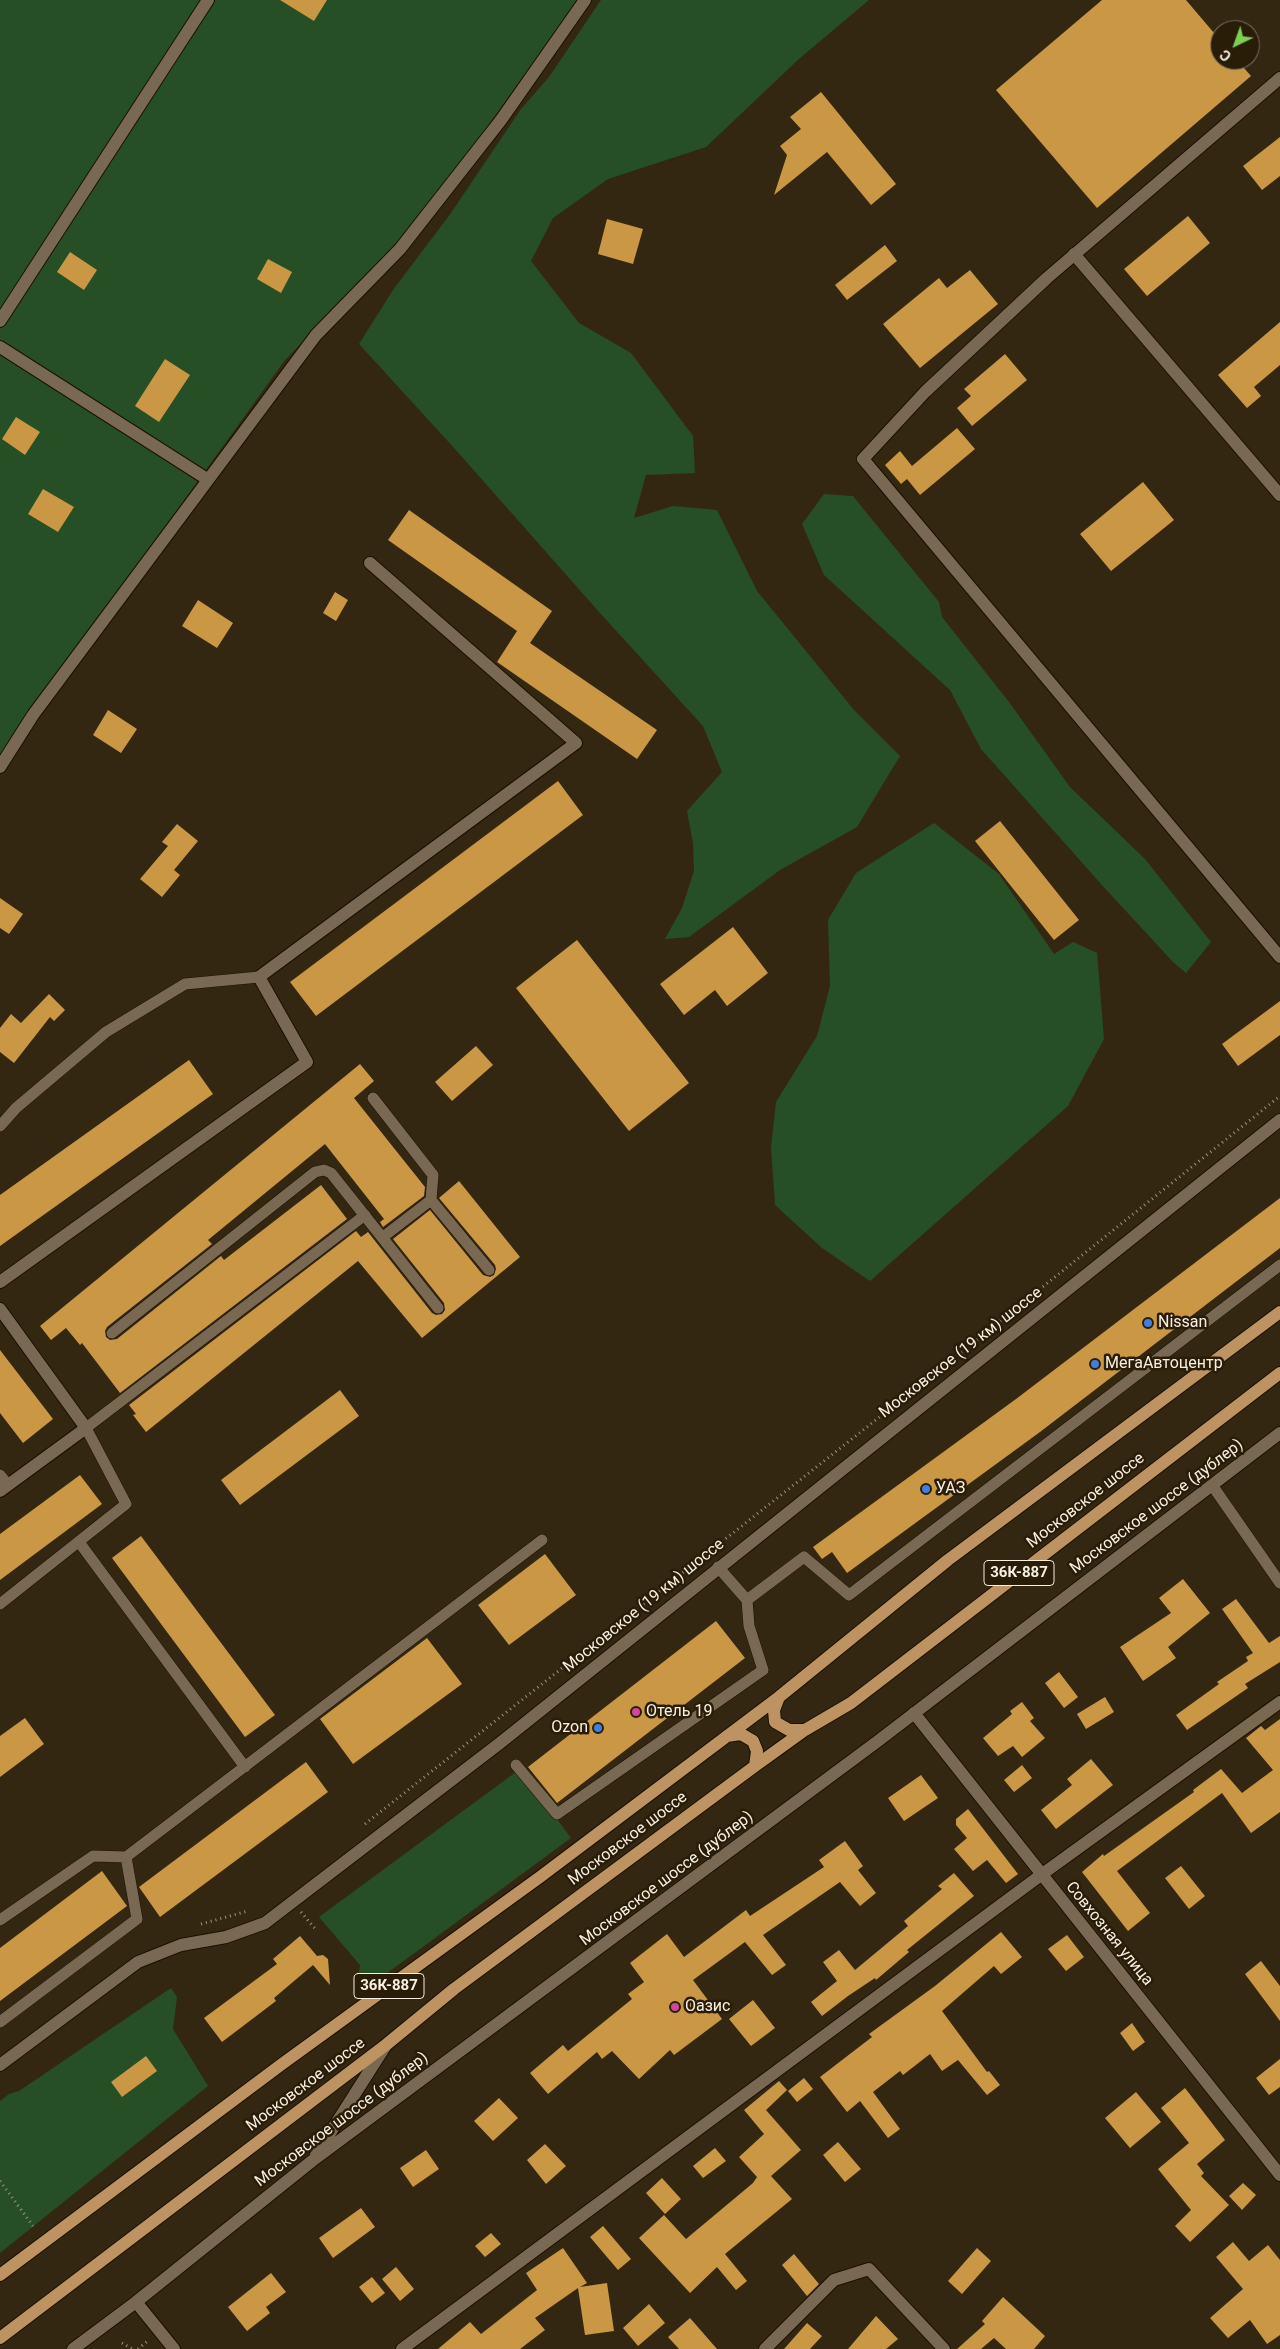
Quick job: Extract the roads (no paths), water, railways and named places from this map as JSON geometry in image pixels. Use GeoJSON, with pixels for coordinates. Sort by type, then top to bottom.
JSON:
{"type":"FeatureCollection","features":[{"type":"Feature","properties":{"kind":"main road","name":"Московское шоссе"},"geometry":{"type":"LineString","coordinates":[[0,2275],[282,2064],[540,1877],[779,1696],[948,1560],[1280,1312]]}},
{"type":"Feature","properties":{"kind":"main road","name":"Московское шоссе"},"geometry":{"type":"LineString","coordinates":[[0,2338],[387,2044],[454,1989],[754,1766],[805,1730],[851,1703],[1280,1373]]}},
{"type":"Feature","properties":{"kind":"main road"},"geometry":{"type":"LineString","coordinates":[[779,1696],[774,1710],[775,1722],[789,1730],[805,1730]]}},
{"type":"Feature","properties":{"kind":"main road"},"geometry":{"type":"LineString","coordinates":[[727,1736],[741,1734],[753,1741],[756,1751],[754,1766]]}},
{"type":"Feature","properties":{"kind":"street"},"geometry":{"type":"LineString","coordinates":[[0,321],[208,0]]}},
{"type":"Feature","properties":{"kind":"street"},"geometry":{"type":"LineString","coordinates":[[0,767],[33,715],[316,335],[400,249],[502,120],[585,0]]}},
{"type":"Feature","properties":{"kind":"street"},"geometry":{"type":"LineString","coordinates":[[1280,78],[1074,254],[925,392],[863,459],[1280,956]]}},
{"type":"Feature","properties":{"kind":"street"},"geometry":{"type":"LineString","coordinates":[[1074,254],[1280,495]]}},
{"type":"Feature","properties":{"kind":"street"},"geometry":{"type":"LineString","coordinates":[[0,347],[207,479]]}},
{"type":"Feature","properties":{"kind":"street"},"geometry":{"type":"LineString","coordinates":[[0,1282],[307,1062],[259,977],[576,743],[370,563]]}},
{"type":"Feature","properties":{"kind":"street","name":"Московское (19 км) шоссе"},"geometry":{"type":"LineString","coordinates":[[0,2065],[138,1962],[181,1945],[226,1937],[265,1923],[500,1743],[1280,1120]]}},
{"type":"Feature","properties":{"kind":"street"},"geometry":{"type":"LineString","coordinates":[[0,1309],[86,1428],[3,1484]]}},
{"type":"Feature","properties":{"kind":"street","name":"Московское шоссе (дублер)"},"geometry":{"type":"LineString","coordinates":[[73,2349],[136,2302],[312,2161],[583,1962],[914,1713],[1280,1433]]}},
{"type":"Feature","properties":{"kind":"street"},"geometry":{"type":"LineString","coordinates":[[402,2349],[1041,1875],[1280,1702]]}},
{"type":"Feature","properties":{"kind":"street","name":"Совхозная улица"},"geometry":{"type":"LineString","coordinates":[[914,1713],[1280,2175]]}},
{"type":"Feature","properties":{"kind":"street"},"geometry":{"type":"LineString","coordinates":[[312,2161],[387,2044]]}},
{"type":"Feature","properties":{"kind":"street"},"geometry":{"type":"LineString","coordinates":[[765,2349],[834,2280],[869,2269],[944,2349]]}},
{"type":"Feature","properties":{"kind":"street"},"geometry":{"type":"LineString","coordinates":[[136,2302],[174,2349]]}},
{"type":"Feature","properties":{"kind":"lane"},"geometry":{"type":"LineString","coordinates":[[0,1126],[16,1108],[106,1032],[185,984],[259,977]]}},
{"type":"Feature","properties":{"kind":"lane"},"geometry":{"type":"LineString","coordinates":[[373,1098],[433,1175],[431,1200],[489,1270]]}},
{"type":"Feature","properties":{"kind":"lane"},"geometry":{"type":"LineString","coordinates":[[112,1333],[316,1172],[324,1170],[331,1173],[438,1308]]}},
{"type":"Feature","properties":{"kind":"lane"},"geometry":{"type":"LineString","coordinates":[[383,1237],[431,1200]]}},
{"type":"Feature","properties":{"kind":"lane"},"geometry":{"type":"LineString","coordinates":[[0,1604],[126,1504],[86,1428],[365,1215]]}},
{"type":"Feature","properties":{"kind":"lane"},"geometry":{"type":"LineString","coordinates":[[747,1600],[804,1557],[849,1595],[1280,1266]]}},
{"type":"Feature","properties":{"kind":"lane"},"geometry":{"type":"LineString","coordinates":[[1212,1485],[1280,1583]]}},
{"type":"Feature","properties":{"kind":"lane"},"geometry":{"type":"LineString","coordinates":[[0,1920],[93,1856],[126,1857],[542,1540]]}},
{"type":"Feature","properties":{"kind":"lane"},"geometry":{"type":"LineString","coordinates":[[78,1542],[246,1767]]}},
{"type":"Feature","properties":{"kind":"lane"},"geometry":{"type":"LineString","coordinates":[[516,1765],[558,1814],[764,1670],[749,1626],[747,1600],[718,1567]]}},
{"type":"Feature","properties":{"kind":"lane"},"geometry":{"type":"LineString","coordinates":[[0,2022],[137,1919],[126,1857]]}},
{"type":"Feature","properties":{"kind":"place","name":"Nissan"},"geometry":{"type":"Point","coordinates":[1148,1323]}},
{"type":"Feature","properties":{"kind":"place","name":"МегаАвтоцентр"},"geometry":{"type":"Point","coordinates":[1095,1364]}},
{"type":"Feature","properties":{"kind":"place","name":"УАЗ"},"geometry":{"type":"Point","coordinates":[926,1489]}},
{"type":"Feature","properties":{"kind":"place","name":"Отель 19"},"geometry":{"type":"Point","coordinates":[636,1712]}},
{"type":"Feature","properties":{"kind":"place","name":"Ozon"},"geometry":{"type":"Point","coordinates":[598,1728]}},
{"type":"Feature","properties":{"kind":"place","name":"Оазис"},"geometry":{"type":"Point","coordinates":[675,2007]}}]}
